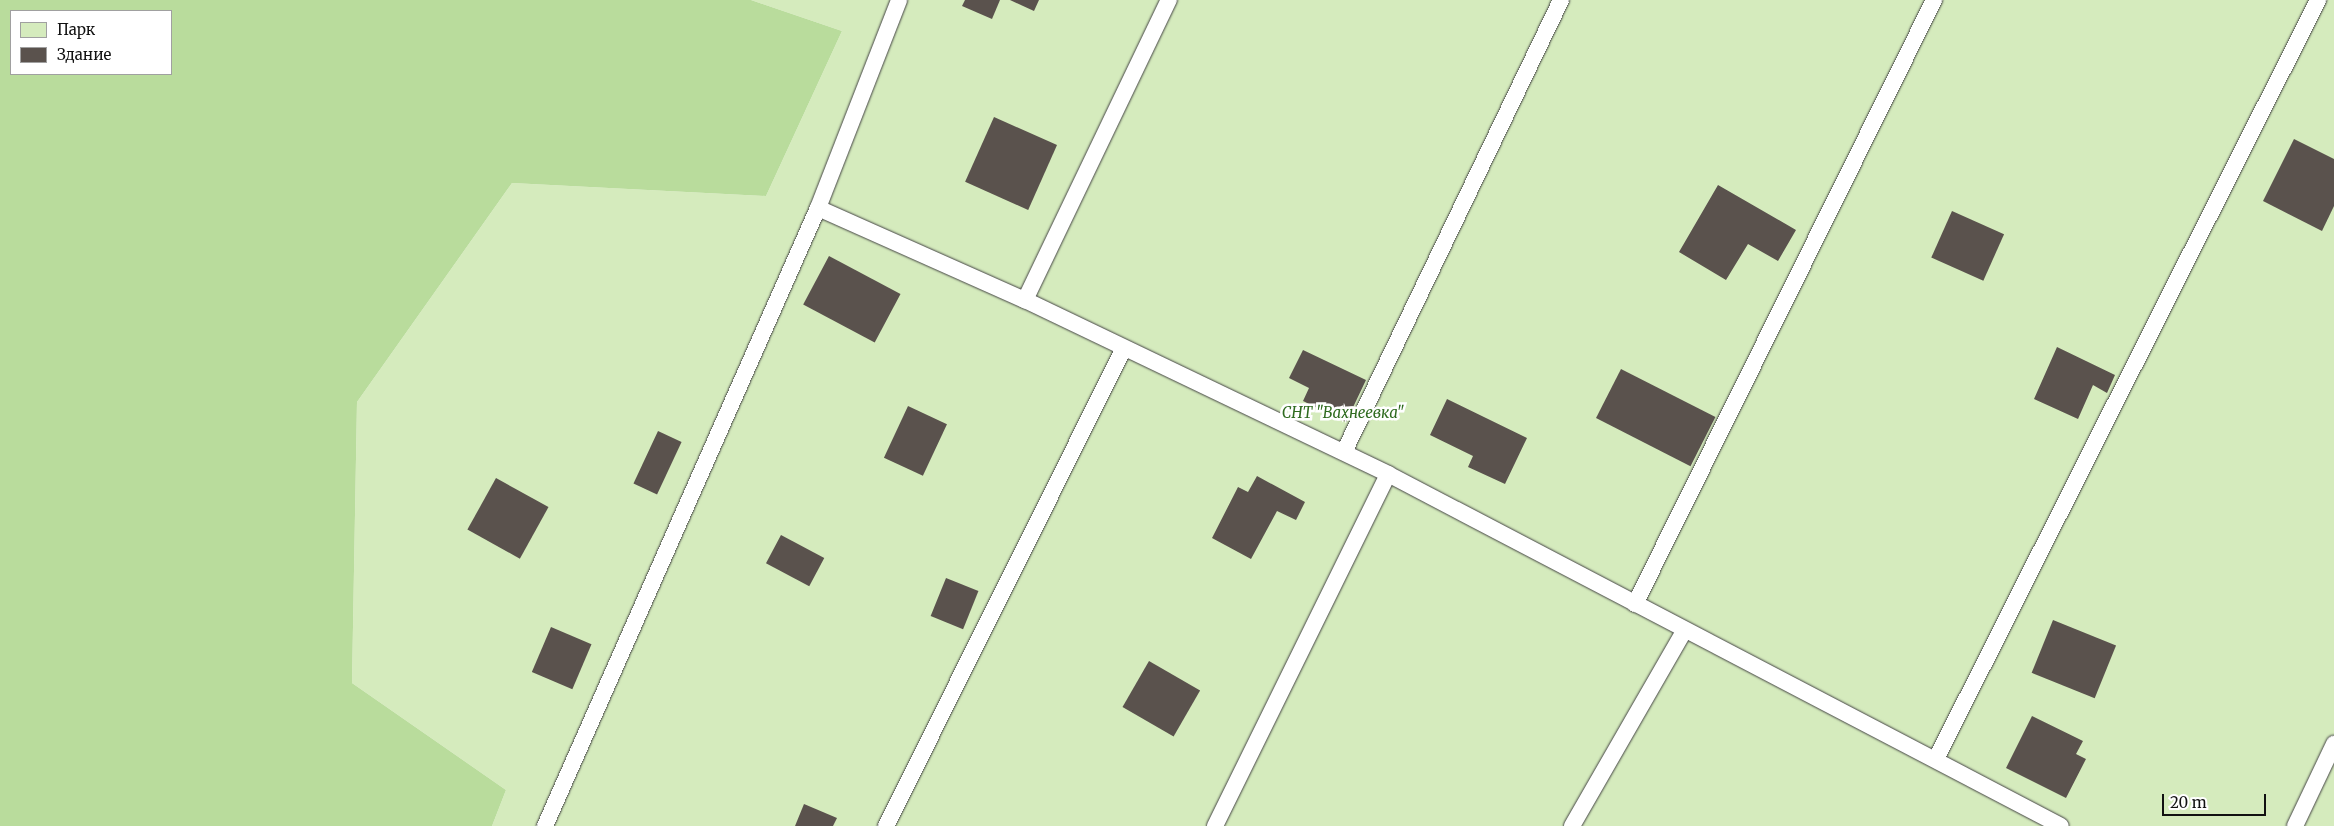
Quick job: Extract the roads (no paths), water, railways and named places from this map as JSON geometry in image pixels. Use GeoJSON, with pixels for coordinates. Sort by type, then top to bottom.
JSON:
{"type":"FeatureCollection","features":[{"type":"Feature","properties":{"kind":"lane"},"geometry":{"type":"LineString","coordinates":[[545,826],[818,208],[899,0]]}},
{"type":"Feature","properties":{"kind":"lane"},"geometry":{"type":"LineString","coordinates":[[1025,300],[1169,0]]}},
{"type":"Feature","properties":{"kind":"lane"},"geometry":{"type":"LineString","coordinates":[[1344,452],[1561,0]]}},
{"type":"Feature","properties":{"kind":"lane"},"geometry":{"type":"LineString","coordinates":[[1635,604],[1934,0]]}},
{"type":"Feature","properties":{"kind":"lane"},"geometry":{"type":"LineString","coordinates":[[1936,759],[2318,0]]}},
{"type":"Feature","properties":{"kind":"lane"},"geometry":{"type":"LineString","coordinates":[[818,208],[1025,300],[1123,350],[1344,452],[1684,631],[1936,759],[2061,826]]}},
{"type":"Feature","properties":{"kind":"lane"},"geometry":{"type":"LineString","coordinates":[[886,826],[1123,350]]}},
{"type":"Feature","properties":{"kind":"lane"},"geometry":{"type":"LineString","coordinates":[[1215,826],[1388,474]]}},
{"type":"Feature","properties":{"kind":"lane"},"geometry":{"type":"LineString","coordinates":[[1572,826],[1684,631]]}},
{"type":"Feature","properties":{"kind":"lane"},"geometry":{"type":"LineString","coordinates":[[2295,826],[2334,744]]}},
{"type":"Feature","properties":{"kind":"park label","name":"СНТ \"Вахнеевка\""},"geometry":{"type":"Point","coordinates":[1343,413]}}]}
